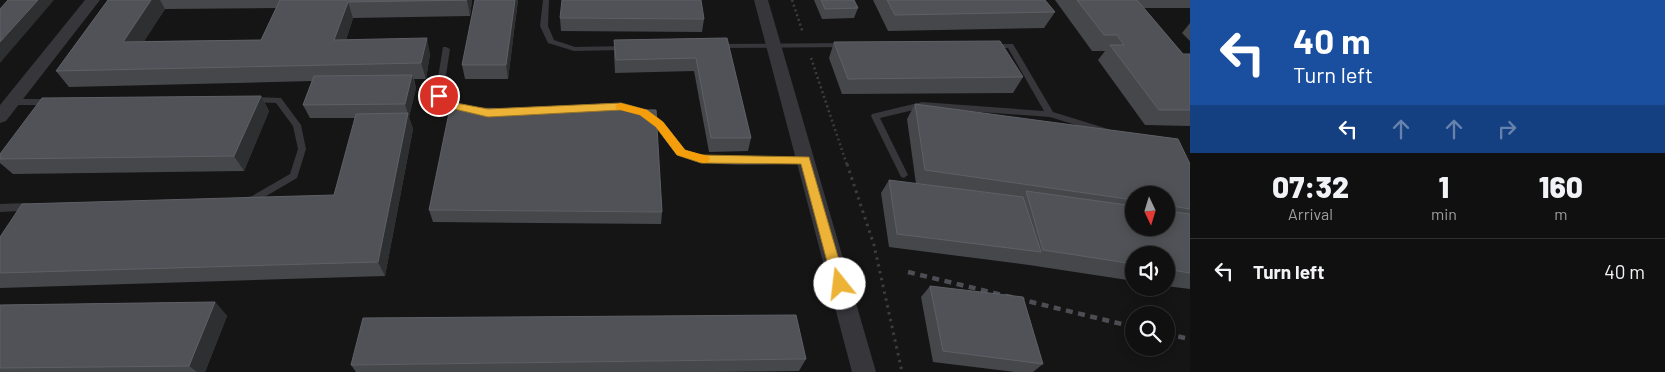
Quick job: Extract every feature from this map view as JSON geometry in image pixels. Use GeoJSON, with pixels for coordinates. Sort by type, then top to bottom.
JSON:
{"type":"FeatureCollection","features":[{"type":"Feature","properties":{"kind":"street"},"geometry":{"type":"LineString","coordinates":[[0,118],[93,0]]}},
{"type":"Feature","properties":{"kind":"street"},"geometry":{"type":"LineString","coordinates":[[760,0],[864,372]]}},
{"type":"Feature","properties":{"kind":"lane"},"geometry":{"type":"LineString","coordinates":[[546,0],[544,26],[551,41],[574,49],[633,48]]}},
{"type":"Feature","properties":{"kind":"lane"},"geometry":{"type":"LineString","coordinates":[[713,46],[856,45]]}},
{"type":"Feature","properties":{"kind":"lane"},"geometry":{"type":"LineString","coordinates":[[981,46],[1010,46],[1050,114]]}},
{"type":"Feature","properties":{"kind":"lane"},"geometry":{"type":"LineString","coordinates":[[446,49],[439,96],[453,106],[488,113]]}},
{"type":"Feature","properties":{"kind":"lane"},"geometry":{"type":"LineString","coordinates":[[233,200],[253,200],[294,176],[302,149],[297,125],[278,100],[238,100]]}},
{"type":"Feature","properties":{"kind":"lane"},"geometry":{"type":"LineString","coordinates":[[12,102],[61,102]]}},
{"type":"Feature","properties":{"kind":"lane"},"geometry":{"type":"LineString","coordinates":[[904,175],[875,116],[922,105],[1050,114],[1112,133]]}},
{"type":"Feature","properties":{"kind":"lane"},"geometry":{"type":"LineString","coordinates":[[545,110],[621,106],[643,112],[660,124],[681,152],[701,159],[805,160]]}},
{"type":"Feature","properties":{"kind":"lane"},"geometry":{"type":"LineString","coordinates":[[0,208],[27,210]]}},
{"type":"Feature","properties":{"kind":"path"},"geometry":{"type":"LineString","coordinates":[[792,0],[874,245],[902,372]]}},
{"type":"Feature","properties":{"kind":"building"},"geometry":{"type":"Polygon","coordinates":[[[8,0],[38,0],[0,42],[0,9],[8,0]]]}},
{"type":"Feature","properties":{"kind":"building"},"geometry":{"type":"Polygon","coordinates":[[[108,0],[151,0],[123,42],[261,40],[280,0],[467,0],[348,2],[334,40],[427,38],[421,63],[56,71],[108,0]]]}},
{"type":"Feature","properties":{"kind":"building"},"geometry":{"type":"Polygon","coordinates":[[[475,0],[515,0],[506,65],[462,65],[475,0]]]}},
{"type":"Feature","properties":{"kind":"building"},"geometry":{"type":"Polygon","coordinates":[[[562,0],[701,0],[704,19],[560,18],[562,0]]]}},
{"type":"Feature","properties":{"kind":"building"},"geometry":{"type":"Polygon","coordinates":[[[821,0],[854,0],[858,8],[825,9],[821,0]]]}},
{"type":"Feature","properties":{"kind":"building"},"geometry":{"type":"Polygon","coordinates":[[[887,0],[1045,0],[1055,12],[895,15],[887,0]]]}},
{"type":"Feature","properties":{"kind":"building"},"geometry":{"type":"Polygon","coordinates":[[[1077,0],[1137,0],[1183,54],[1190,54],[1190,110],[1159,110],[1110,45],[1124,45],[1117,35],[1104,35],[1077,0]]]}},
{"type":"Feature","properties":{"kind":"building"},"geometry":{"type":"Polygon","coordinates":[[[727,38],[751,138],[711,138],[696,58],[616,60],[614,40],[727,38]]]}},
{"type":"Feature","properties":{"kind":"building"},"geometry":{"type":"Polygon","coordinates":[[[1000,41],[1023,77],[848,79],[834,42],[1000,41]]]}},
{"type":"Feature","properties":{"kind":"building"},"geometry":{"type":"Polygon","coordinates":[[[412,75],[405,104],[303,105],[314,76],[412,75]]]}},
{"type":"Feature","properties":{"kind":"building"},"geometry":{"type":"Polygon","coordinates":[[[261,96],[234,156],[0,159],[0,154],[42,98],[261,96]]]}},
{"type":"Feature","properties":{"kind":"building"},"geometry":{"type":"Polygon","coordinates":[[[915,104],[1178,139],[1190,164],[1190,209],[1175,206],[1175,186],[1125,186],[1125,199],[925,170],[915,104]]]}},
{"type":"Feature","properties":{"kind":"building"},"geometry":{"type":"Polygon","coordinates":[[[450,108],[656,110],[662,212],[429,210],[450,108]]]}},
{"type":"Feature","properties":{"kind":"building"},"geometry":{"type":"Polygon","coordinates":[[[408,113],[378,262],[0,273],[0,237],[22,204],[334,195],[356,114],[408,113]]]}},
{"type":"Feature","properties":{"kind":"building"},"geometry":{"type":"Polygon","coordinates":[[[889,180],[1023,197],[1041,252],[897,234],[889,180]]]}},
{"type":"Feature","properties":{"kind":"building"},"geometry":{"type":"Polygon","coordinates":[[[1026,191],[1125,205],[1125,236],[1175,236],[1175,212],[1190,214],[1190,273],[1175,270],[1175,246],[1125,246],[1125,263],[1043,250],[1026,191]]]}},
{"type":"Feature","properties":{"kind":"building"},"geometry":{"type":"Polygon","coordinates":[[[930,286],[1023,297],[1043,364],[943,351],[930,286]]]}},
{"type":"Feature","properties":{"kind":"building"},"geometry":{"type":"Polygon","coordinates":[[[215,302],[189,366],[0,368],[0,305],[215,302]]]}},
{"type":"Feature","properties":{"kind":"building"},"geometry":{"type":"Polygon","coordinates":[[[796,315],[806,359],[351,365],[363,318],[796,315]]]}},
{"type":"Feature","properties":{"kind":"railway"},"geometry":{"type":"LineString","coordinates":[[908,272],[1125,325]]}},
{"type":"Feature","properties":{"kind":"railway"},"geometry":{"type":"LineString","coordinates":[[1175,336],[1190,339]]}},
{"type":"Feature","properties":{"kind":"slow traffic"},"geometry":{"type":"LineString","coordinates":[[620,106],[643,112],[660,124],[681,152],[704,159]]}},
{"type":"Feature","properties":{"kind":"route"},"geometry":{"type":"LineString","coordinates":[[439,96],[453,106],[488,113],[621,106],[643,112],[660,124],[681,152],[701,159],[805,160],[840,284]]}}]}
